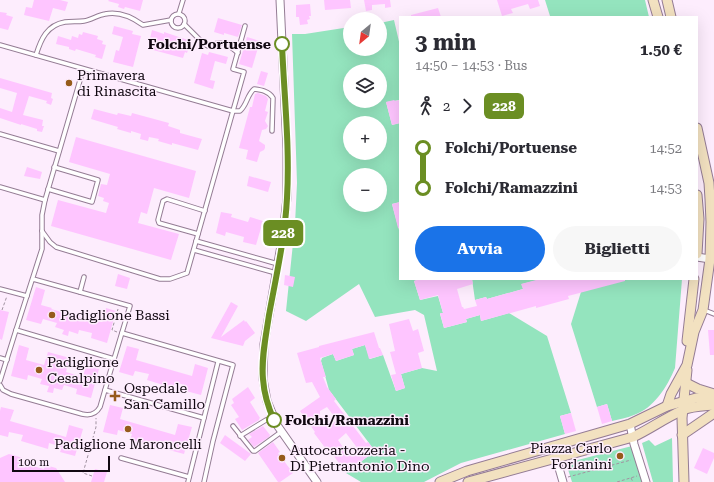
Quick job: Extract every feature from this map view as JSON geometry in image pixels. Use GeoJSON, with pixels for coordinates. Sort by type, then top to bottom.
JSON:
{"type":"FeatureCollection","features":[{"type":"Feature","properties":{"kind":"street"},"geometry":{"type":"LineString","coordinates":[[280,0],[288,183],[285,220],[264,344],[263,373],[264,386],[269,408],[281,432],[317,482]]}},
{"type":"Feature","properties":{"kind":"street"},"geometry":{"type":"LineString","coordinates":[[653,0],[658,16]]}},
{"type":"Feature","properties":{"kind":"street"},"geometry":{"type":"LineString","coordinates":[[667,0],[671,16]]}},
{"type":"Feature","properties":{"kind":"street"},"geometry":{"type":"LineString","coordinates":[[667,406],[671,394],[687,365],[694,332],[703,310],[708,291],[712,203],[698,133]]}},
{"type":"Feature","properties":{"kind":"street"},"geometry":{"type":"LineString","coordinates":[[698,205],[698,234]]}},
{"type":"Feature","properties":{"kind":"street"},"geometry":{"type":"LineString","coordinates":[[698,257],[710,259]]}},
{"type":"Feature","properties":{"kind":"street"},"geometry":{"type":"LineString","coordinates":[[684,482],[682,435],[690,307],[694,280]]}},
{"type":"Feature","properties":{"kind":"street"},"geometry":{"type":"LineString","coordinates":[[690,307],[695,313],[703,310]]}},
{"type":"Feature","properties":{"kind":"street"},"geometry":{"type":"LineString","coordinates":[[686,383],[714,394]]}},
{"type":"Feature","properties":{"kind":"street"},"geometry":{"type":"LineString","coordinates":[[468,482],[632,437],[652,428],[696,398],[714,397]]}},
{"type":"Feature","properties":{"kind":"street"},"geometry":{"type":"LineString","coordinates":[[440,482],[466,471],[557,445],[588,433],[630,424],[667,406],[696,406],[714,404]]}},
{"type":"Feature","properties":{"kind":"street"},"geometry":{"type":"LineString","coordinates":[[682,435],[714,413]]}},
{"type":"Feature","properties":{"kind":"street"},"geometry":{"type":"LineString","coordinates":[[630,424],[632,437],[646,482]]}},
{"type":"Feature","properties":{"kind":"street"},"geometry":{"type":"LineString","coordinates":[[588,433],[588,449]]}},
{"type":"Feature","properties":{"kind":"street"},"geometry":{"type":"LineString","coordinates":[[557,445],[562,481]]}},
{"type":"Feature","properties":{"kind":"lane"},"geometry":{"type":"LineString","coordinates":[[179,13],[185,17],[184,24],[181,28],[176,28],[172,25],[171,20],[172,16],[179,13],[183,0]]}},
{"type":"Feature","properties":{"kind":"lane"},"geometry":{"type":"LineString","coordinates":[[36,55],[45,32],[64,22],[84,21],[104,14],[116,13],[133,18],[143,25],[171,20]]}},
{"type":"Feature","properties":{"kind":"lane"},"geometry":{"type":"LineString","coordinates":[[184,24],[204,44],[208,46],[220,42],[226,43],[238,53]]}},
{"type":"Feature","properties":{"kind":"lane"},"geometry":{"type":"LineString","coordinates":[[42,231],[50,242],[56,247],[160,279],[170,279],[187,274],[244,72],[233,69],[245,26]]}},
{"type":"Feature","properties":{"kind":"lane"},"geometry":{"type":"LineString","coordinates":[[0,45],[83,70],[233,111],[240,111],[245,106],[251,92],[254,89],[261,90],[271,94],[272,131]]}},
{"type":"Feature","properties":{"kind":"lane"},"geometry":{"type":"LineString","coordinates":[[0,382],[42,249],[42,215],[45,200],[83,70]]}},
{"type":"Feature","properties":{"kind":"lane"},"geometry":{"type":"LineString","coordinates":[[0,134],[59,151]]}},
{"type":"Feature","properties":{"kind":"lane"},"geometry":{"type":"LineString","coordinates":[[48,189],[92,202],[98,180],[54,167]]}},
{"type":"Feature","properties":{"kind":"lane"},"geometry":{"type":"LineString","coordinates":[[0,187],[45,200]]}},
{"type":"Feature","properties":{"kind":"lane"},"geometry":{"type":"LineString","coordinates":[[198,234],[159,224],[158,220],[163,201],[167,199],[205,211]]}},
{"type":"Feature","properties":{"kind":"lane"},"geometry":{"type":"LineString","coordinates":[[196,242],[278,264]]}},
{"type":"Feature","properties":{"kind":"lane"},"geometry":{"type":"LineString","coordinates":[[194,250],[276,272]]}},
{"type":"Feature","properties":{"kind":"lane"},"geometry":{"type":"LineString","coordinates":[[80,292],[84,277]]}},
{"type":"Feature","properties":{"kind":"lane"},"geometry":{"type":"LineString","coordinates":[[0,385],[2,389],[8,393],[88,415],[97,411],[105,390],[130,306],[33,279]]}},
{"type":"Feature","properties":{"kind":"lane"},"geometry":{"type":"LineString","coordinates":[[0,289],[27,296]]}},
{"type":"Feature","properties":{"kind":"lane"},"geometry":{"type":"LineString","coordinates":[[703,310],[714,314]]}},
{"type":"Feature","properties":{"kind":"lane"},"geometry":{"type":"LineString","coordinates":[[16,330],[114,359]]}},
{"type":"Feature","properties":{"kind":"lane"},"geometry":{"type":"LineString","coordinates":[[122,333],[218,362],[233,365],[204,482]]}},
{"type":"Feature","properties":{"kind":"lane"},"geometry":{"type":"LineString","coordinates":[[0,358],[7,360]]}},
{"type":"Feature","properties":{"kind":"lane"},"geometry":{"type":"LineString","coordinates":[[188,482],[218,362]]}},
{"type":"Feature","properties":{"kind":"lane"},"geometry":{"type":"LineString","coordinates":[[105,390],[204,418]]}},
{"type":"Feature","properties":{"kind":"lane"},"geometry":{"type":"LineString","coordinates":[[240,436],[266,420]]}},
{"type":"Feature","properties":{"kind":"lane"},"geometry":{"type":"LineString","coordinates":[[233,426],[251,450],[255,451],[281,432]]}},
{"type":"Feature","properties":{"kind":"lane"},"geometry":{"type":"LineString","coordinates":[[121,458],[189,477]]}},
{"type":"Feature","properties":{"kind":"path"},"geometry":{"type":"LineString","coordinates":[[2,310],[9,292]]}},
{"type":"Feature","properties":{"kind":"path"},"geometry":{"type":"LineString","coordinates":[[120,303],[112,330],[122,333]]}},
{"type":"Feature","properties":{"kind":"path"},"geometry":{"type":"LineString","coordinates":[[92,476],[83,474],[96,427],[97,411]]}},
{"type":"Feature","properties":{"kind":"path"},"geometry":{"type":"LineString","coordinates":[[562,481],[639,458]]}},
{"type":"Feature","properties":{"kind":"path"},"geometry":{"type":"LineString","coordinates":[[617,482],[644,474]]}},
{"type":"Feature","properties":{"kind":"path"},"geometry":{"type":"LineString","coordinates":[[631,478],[633,482]]}},
{"type":"Feature","properties":{"kind":"green space"},"geometry":{"type":"Polygon","coordinates":[[[545,0],[645,0],[649,16],[550,16],[545,0]]]}},
{"type":"Feature","properties":{"kind":"green space"},"geometry":{"type":"Polygon","coordinates":[[[394,20],[399,42],[399,100],[387,102],[387,64],[343,64],[343,108],[387,108],[387,106],[392,125],[399,123],[399,202],[392,204],[399,230],[399,280],[417,280],[414,281],[420,300],[438,296],[443,313],[440,314],[444,328],[467,322],[466,319],[480,315],[481,321],[509,313],[547,336],[571,413],[560,416],[565,434],[461,463],[424,482],[361,482],[346,473],[375,451],[329,390],[321,361],[322,358],[333,354],[336,361],[354,355],[352,349],[365,345],[370,359],[383,355],[396,391],[405,388],[401,374],[422,368],[437,371],[424,315],[415,310],[375,317],[359,284],[306,321],[286,311],[295,224],[297,183],[292,34],[305,34],[343,28],[343,56],[387,56],[387,22],[394,20]]]}},
{"type":"Feature","properties":{"kind":"green space"},"geometry":{"type":"Polygon","coordinates":[[[472,280],[538,280],[522,284],[523,289],[487,299],[486,297],[475,300],[472,280]]]}},
{"type":"Feature","properties":{"kind":"green space"},"geometry":{"type":"Polygon","coordinates":[[[621,280],[682,280],[675,368],[659,396],[641,412],[612,421],[607,404],[597,407],[571,324],[581,292],[621,280]]]}},
{"type":"Feature","properties":{"kind":"green space"},"geometry":{"type":"Polygon","coordinates":[[[672,438],[673,482],[653,482],[642,443],[649,440],[655,446],[672,438]]]}},
{"type":"Feature","properties":{"kind":"green space","name":"Piazza Carlo Forlanini"},"geometry":{"type":"Polygon","coordinates":[[[632,446],[644,482],[572,482],[566,463],[632,446]]]}},
{"type":"Feature","properties":{"kind":"building"},"geometry":{"type":"Polygon","coordinates":[[[34,0],[60,0],[68,2],[65,11],[53,8],[49,21],[24,15],[26,7],[32,8],[34,0]]]}},
{"type":"Feature","properties":{"kind":"building"},"geometry":{"type":"Polygon","coordinates":[[[143,0],[140,11],[125,7],[124,9],[118,7],[119,4],[108,1],[143,0]]]}},
{"type":"Feature","properties":{"kind":"building"},"geometry":{"type":"Polygon","coordinates":[[[324,0],[350,0],[351,8],[325,10],[324,0]]]}},
{"type":"Feature","properties":{"kind":"building"},"geometry":{"type":"Polygon","coordinates":[[[364,0],[390,0],[391,7],[385,8],[385,4],[372,5],[372,10],[366,11],[364,0]]]}},
{"type":"Feature","properties":{"kind":"building"},"geometry":{"type":"Polygon","coordinates":[[[497,0],[538,0],[540,6],[530,9],[528,4],[511,9],[513,13],[502,16],[497,0]]]}},
{"type":"Feature","properties":{"kind":"building"},"geometry":{"type":"Polygon","coordinates":[[[310,4],[311,16],[309,16],[310,19],[307,20],[308,24],[300,25],[299,17],[296,17],[296,5],[310,4]]]}},
{"type":"Feature","properties":{"kind":"building"},"geometry":{"type":"Polygon","coordinates":[[[438,8],[441,16],[411,16],[438,8]]]}},
{"type":"Feature","properties":{"kind":"building"},"geometry":{"type":"Polygon","coordinates":[[[0,12],[7,13],[6,15],[13,17],[8,30],[0,28],[0,12]]]}},
{"type":"Feature","properties":{"kind":"building"},"geometry":{"type":"Polygon","coordinates":[[[218,18],[242,25],[238,37],[214,32],[218,18]]]}},
{"type":"Feature","properties":{"kind":"building"},"geometry":{"type":"Polygon","coordinates":[[[114,26],[133,31],[132,34],[141,36],[133,67],[113,62],[116,50],[119,51],[123,37],[112,34],[114,26]]]}},
{"type":"Feature","properties":{"kind":"building"},"geometry":{"type":"Polygon","coordinates":[[[152,30],[164,34],[164,32],[191,41],[187,53],[185,52],[183,58],[153,50],[154,44],[149,43],[152,30]]]}},
{"type":"Feature","properties":{"kind":"building"},"geometry":{"type":"Polygon","coordinates":[[[83,32],[98,36],[97,39],[103,41],[102,44],[106,45],[102,59],[95,57],[96,55],[76,49],[75,51],[69,49],[69,47],[56,44],[58,36],[71,40],[72,36],[78,38],[79,34],[82,35],[83,32]]]}},
{"type":"Feature","properties":{"kind":"building"},"geometry":{"type":"Polygon","coordinates":[[[247,37],[260,41],[252,68],[239,64],[247,37]]]}},
{"type":"Feature","properties":{"kind":"building"},"geometry":{"type":"Polygon","coordinates":[[[209,52],[228,57],[226,64],[215,61],[210,80],[215,81],[213,89],[194,83],[202,53],[208,55],[209,52]]]}},
{"type":"Feature","properties":{"kind":"building"},"geometry":{"type":"Polygon","coordinates":[[[261,71],[268,73],[264,86],[257,84],[261,71]]]}},
{"type":"Feature","properties":{"kind":"building"},"geometry":{"type":"Polygon","coordinates":[[[0,78],[52,93],[51,98],[53,99],[51,105],[46,103],[47,101],[29,96],[23,115],[43,120],[42,126],[44,126],[42,132],[37,131],[37,129],[0,118],[0,108],[12,112],[17,93],[0,88],[0,78]]]}},
{"type":"Feature","properties":{"kind":"building"},"geometry":{"type":"Polygon","coordinates":[[[258,93],[266,96],[268,99],[265,111],[268,112],[265,121],[268,126],[266,129],[262,130],[259,141],[265,145],[265,148],[260,152],[257,162],[246,159],[248,150],[239,148],[250,107],[252,107],[255,94],[258,93]]]}},
{"type":"Feature","properties":{"kind":"building"},"geometry":{"type":"Polygon","coordinates":[[[399,100],[399,123],[392,125],[387,102],[399,100]]]}},
{"type":"Feature","properties":{"kind":"building"},"geometry":{"type":"Polygon","coordinates":[[[94,109],[117,115],[118,113],[131,116],[132,113],[169,123],[168,126],[180,130],[180,133],[202,139],[198,150],[172,143],[172,145],[158,141],[159,139],[149,137],[148,141],[140,139],[141,134],[117,129],[118,127],[91,119],[94,109]]]}},
{"type":"Feature","properties":{"kind":"building"},"geometry":{"type":"Polygon","coordinates":[[[76,137],[196,171],[189,198],[154,188],[147,214],[141,212],[138,223],[179,234],[171,260],[51,226],[58,200],[106,213],[109,203],[103,201],[104,198],[98,196],[101,184],[107,185],[110,174],[69,162],[76,137]]]}},
{"type":"Feature","properties":{"kind":"building"},"geometry":{"type":"Polygon","coordinates":[[[27,167],[42,172],[40,179],[24,176],[27,167]]]}},
{"type":"Feature","properties":{"kind":"building"},"geometry":{"type":"Polygon","coordinates":[[[249,176],[271,182],[268,192],[247,186],[249,176]]]}},
{"type":"Feature","properties":{"kind":"building"},"geometry":{"type":"Polygon","coordinates":[[[399,202],[399,228],[398,228],[392,204],[399,202]]]}},
{"type":"Feature","properties":{"kind":"building"},"geometry":{"type":"Polygon","coordinates":[[[221,212],[232,214],[231,217],[248,222],[250,217],[263,221],[256,245],[243,242],[244,237],[226,232],[225,236],[216,233],[221,212]]]}},
{"type":"Feature","properties":{"kind":"building"},"geometry":{"type":"Polygon","coordinates":[[[118,274],[130,278],[127,289],[115,286],[118,274]]]}},
{"type":"Feature","properties":{"kind":"building"},"geometry":{"type":"Polygon","coordinates":[[[285,275],[295,277],[293,287],[284,285],[285,275]]]}},
{"type":"Feature","properties":{"kind":"building"},"geometry":{"type":"Polygon","coordinates":[[[472,280],[473,284],[457,289],[462,307],[464,309],[477,306],[475,300],[486,297],[487,299],[523,289],[521,284],[536,280],[625,280],[568,296],[569,299],[536,308],[536,306],[481,321],[480,315],[466,319],[467,322],[444,328],[440,313],[443,313],[438,295],[420,300],[414,281],[472,280]]]}},
{"type":"Feature","properties":{"kind":"building","name":"Padiglione Bassi"},"geometry":{"type":"Polygon","coordinates":[[[36,287],[45,290],[41,305],[52,308],[51,309],[65,313],[65,311],[77,314],[76,316],[102,322],[106,308],[116,311],[107,343],[91,338],[92,333],[79,330],[78,334],[69,331],[68,336],[62,334],[64,330],[55,327],[57,323],[43,319],[41,324],[26,320],[36,287]]]}},
{"type":"Feature","properties":{"kind":"building"},"geometry":{"type":"Polygon","coordinates":[[[231,302],[238,306],[221,337],[244,320],[255,333],[245,341],[243,346],[211,338],[231,302]]]}},
{"type":"Feature","properties":{"kind":"building"},"geometry":{"type":"Polygon","coordinates":[[[0,310],[9,312],[2,340],[0,339],[0,310]]]}},
{"type":"Feature","properties":{"kind":"building"},"geometry":{"type":"Polygon","coordinates":[[[409,319],[413,331],[418,329],[424,351],[418,353],[422,368],[401,374],[405,388],[396,391],[391,375],[396,374],[390,352],[395,351],[389,324],[409,319]]]}},
{"type":"Feature","properties":{"kind":"building"},"geometry":{"type":"Polygon","coordinates":[[[708,330],[714,330],[714,355],[710,355],[708,330]]]}},
{"type":"Feature","properties":{"kind":"building"},"geometry":{"type":"Polygon","coordinates":[[[374,332],[383,355],[369,359],[365,345],[352,349],[354,355],[336,361],[333,354],[320,358],[326,377],[323,377],[327,387],[336,399],[334,401],[366,443],[368,442],[375,451],[346,473],[331,452],[329,453],[314,433],[315,432],[300,411],[320,397],[312,382],[306,383],[297,353],[374,332]],[[327,407],[320,411],[320,416],[328,427],[337,420],[327,407]],[[346,433],[338,440],[349,456],[358,449],[346,433]]]}},
{"type":"Feature","properties":{"kind":"building","name":"Padiglione Cesalpino"},"geometry":{"type":"Polygon","coordinates":[[[19,345],[29,348],[26,360],[44,365],[48,352],[70,358],[66,372],[83,377],[86,365],[99,369],[91,398],[76,394],[77,389],[64,385],[62,390],[54,388],[53,393],[47,392],[49,386],[40,384],[42,379],[28,375],[27,380],[11,376],[19,345]]]}},
{"type":"Feature","properties":{"kind":"building"},"geometry":{"type":"Polygon","coordinates":[[[127,346],[139,349],[136,360],[192,376],[195,364],[208,368],[201,395],[186,391],[187,386],[175,382],[173,388],[147,380],[149,374],[135,371],[133,376],[119,372],[127,346]]]}},
{"type":"Feature","properties":{"kind":"building"},"geometry":{"type":"Polygon","coordinates":[[[248,387],[255,398],[250,402],[260,418],[242,430],[235,419],[239,417],[231,405],[234,403],[232,399],[248,387]]]}},
{"type":"Feature","properties":{"kind":"building"},"geometry":{"type":"Polygon","coordinates":[[[607,404],[612,421],[602,424],[597,407],[607,404]]]}},
{"type":"Feature","properties":{"kind":"building","name":"Padiglione Maroncelli"},"geometry":{"type":"Polygon","coordinates":[[[110,405],[123,408],[120,419],[175,435],[178,424],[192,427],[184,454],[169,450],[170,445],[158,441],[156,447],[130,440],[132,434],[118,430],[117,435],[103,432],[110,405]]]}},
{"type":"Feature","properties":{"kind":"building"},"geometry":{"type":"Polygon","coordinates":[[[1,407],[14,410],[10,421],[66,437],[69,425],[83,429],[75,456],[60,452],[62,447],[49,443],[48,449],[21,441],[23,435],[9,432],[8,437],[0,435],[1,407]]]}},
{"type":"Feature","properties":{"kind":"building"},"geometry":{"type":"Polygon","coordinates":[[[571,413],[576,431],[565,434],[560,416],[571,413]]]}},
{"type":"Feature","properties":{"kind":"building"},"geometry":{"type":"Polygon","coordinates":[[[263,426],[270,435],[254,447],[248,440],[252,437],[249,434],[263,426]]]}},
{"type":"Feature","properties":{"kind":"building"},"geometry":{"type":"Polygon","coordinates":[[[225,435],[251,454],[245,461],[220,443],[225,435]]]}},
{"type":"Feature","properties":{"kind":"building"},"geometry":{"type":"Polygon","coordinates":[[[273,442],[280,452],[278,453],[293,473],[280,482],[278,482],[258,453],[273,442]]]}},
{"type":"Feature","properties":{"kind":"building"},"geometry":{"type":"Polygon","coordinates":[[[703,448],[714,453],[714,458],[707,474],[694,468],[703,448]]]}},
{"type":"Feature","properties":{"kind":"building"},"geometry":{"type":"Polygon","coordinates":[[[9,454],[23,458],[22,463],[44,469],[45,465],[56,468],[65,482],[0,482],[0,458],[9,454]]]}},
{"type":"Feature","properties":{"kind":"building"},"geometry":{"type":"Polygon","coordinates":[[[95,469],[107,472],[104,482],[91,482],[95,469]]]}},
{"type":"Feature","properties":{"kind":"bus line","name":"228"},"geometry":{"type":"LineString","coordinates":[[274,420],[265,392],[263,379],[263,356],[285,220],[288,183],[282,44]]}},
{"type":"Feature","properties":{"kind":"place","name":"Folchi/Portuense"},"geometry":{"type":"Point","coordinates":[282,44]}},
{"type":"Feature","properties":{"kind":"place","name":"Primavera di Rinascita"},"geometry":{"type":"Point","coordinates":[69,83]}},
{"type":"Feature","properties":{"kind":"place","name":"Padiglione Bassi"},"geometry":{"type":"Point","coordinates":[52,315]}},
{"type":"Feature","properties":{"kind":"place","name":"Padiglione Cesalpino"},"geometry":{"type":"Point","coordinates":[39,370]}},
{"type":"Feature","properties":{"kind":"place","name":"Ospedale San Camillo"},"geometry":{"type":"Point","coordinates":[115,396]}},
{"type":"Feature","properties":{"kind":"place","name":"Folchi/Ramazzini"},"geometry":{"type":"Point","coordinates":[274,420]}},
{"type":"Feature","properties":{"kind":"place","name":"Padiglione Maroncelli"},"geometry":{"type":"Point","coordinates":[128,429]}},
{"type":"Feature","properties":{"kind":"place","name":"Piazza Carlo Forlanini"},"geometry":{"type":"Point","coordinates":[620,456]}},
{"type":"Feature","properties":{"kind":"place","name":"Autocartozzeria - Di Pietrantonio Dino"},"geometry":{"type":"Point","coordinates":[282,458]}}]}
